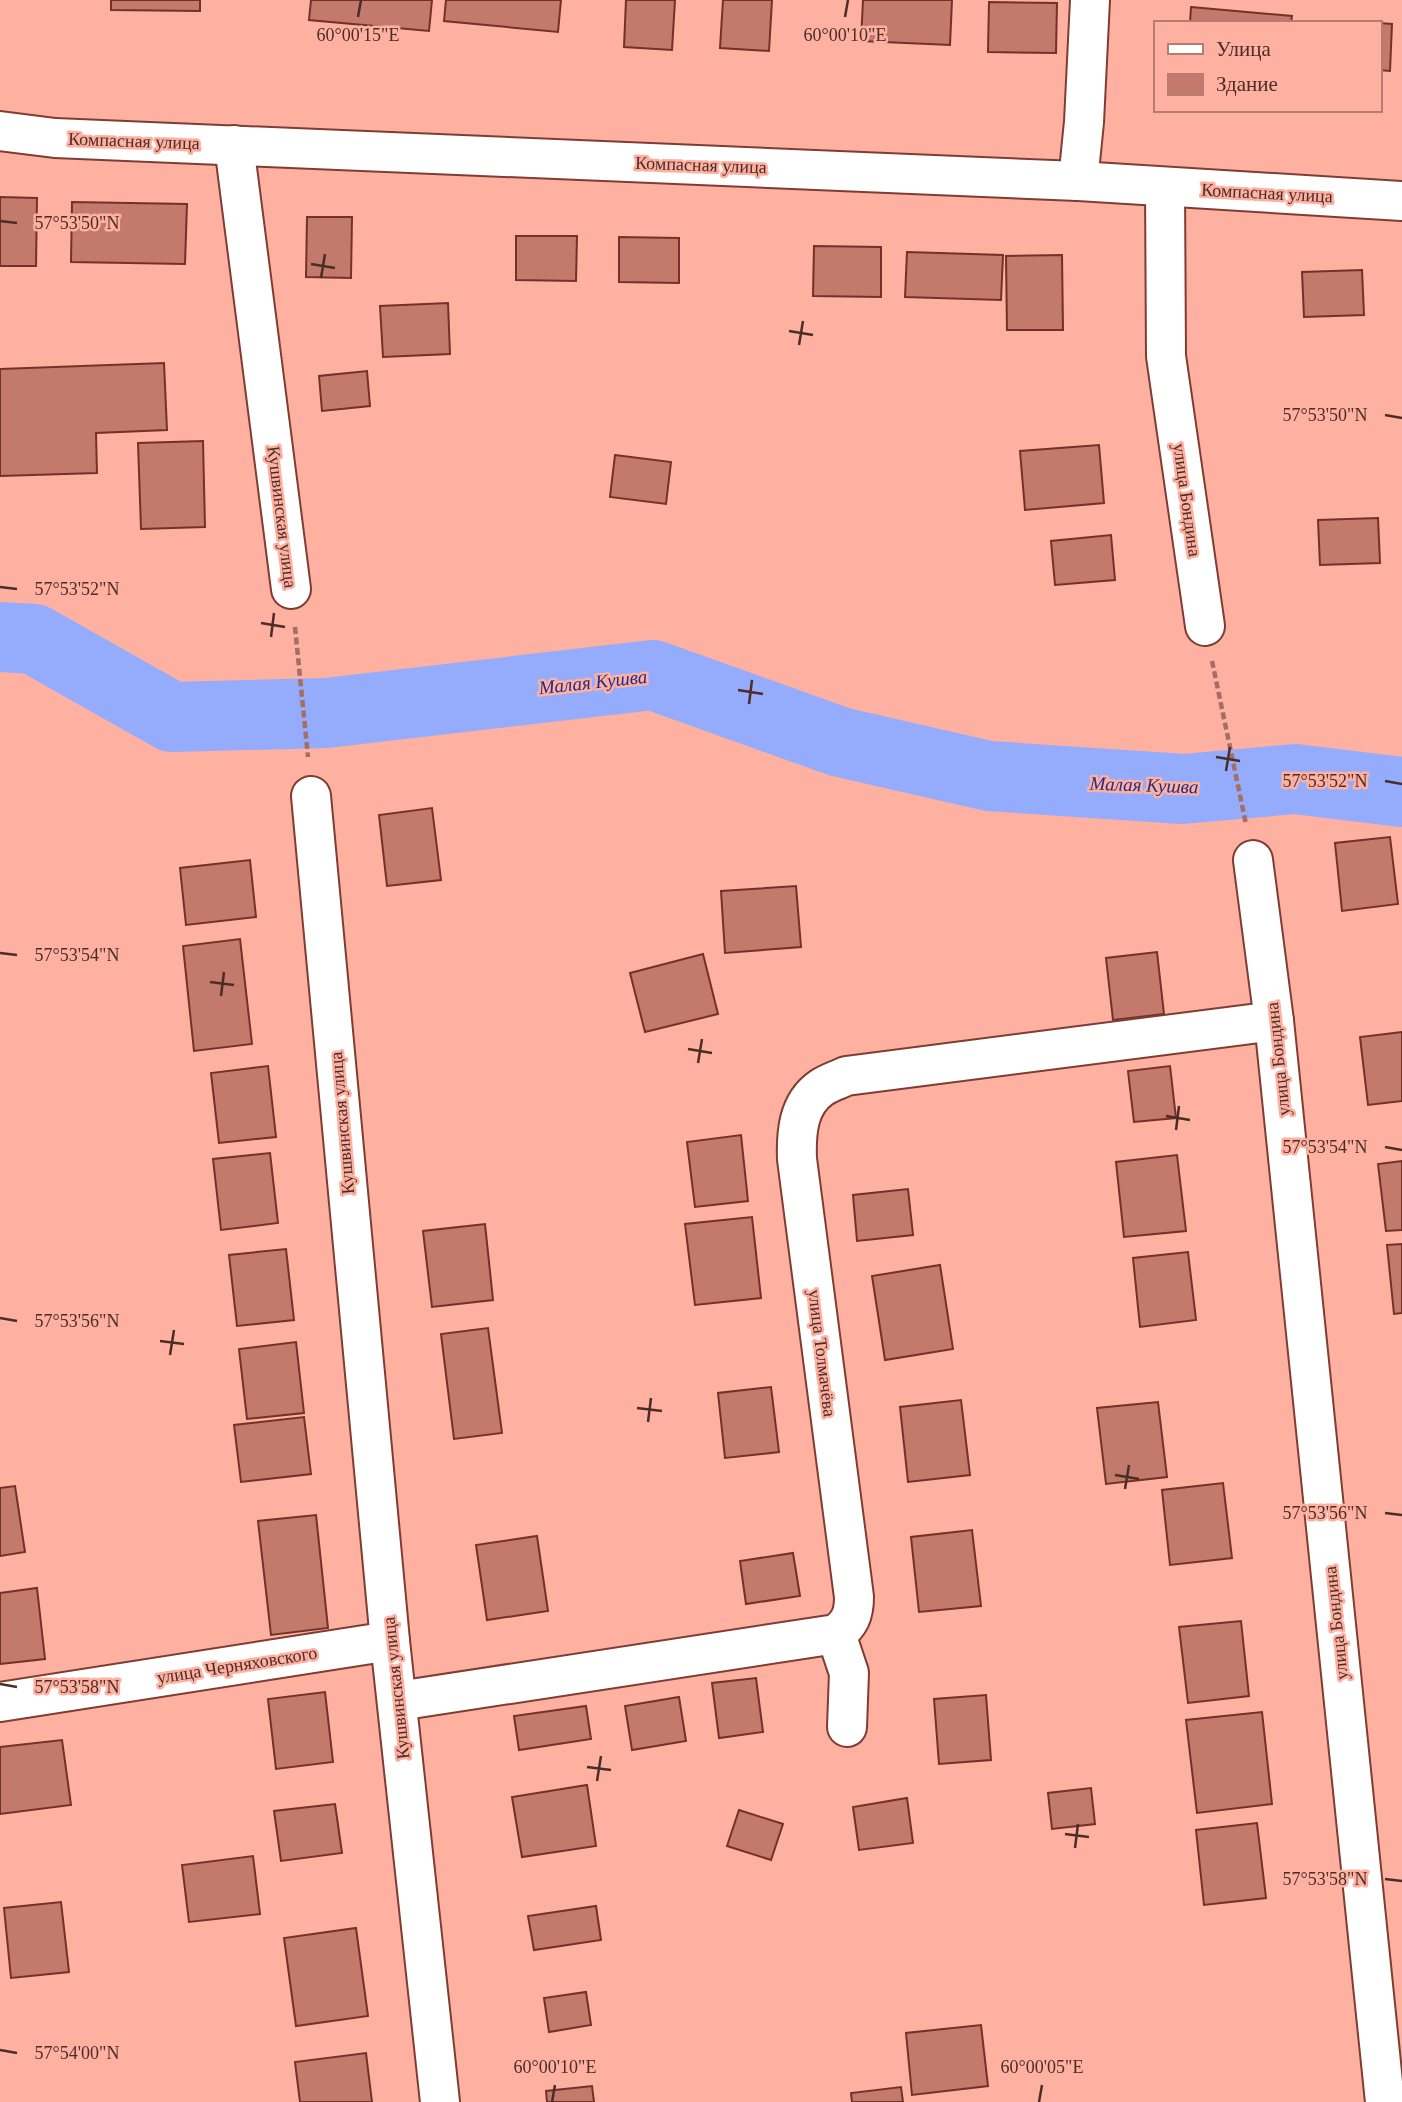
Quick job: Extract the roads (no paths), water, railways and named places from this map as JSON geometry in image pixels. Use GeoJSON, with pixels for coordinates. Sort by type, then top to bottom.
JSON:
{"type":"FeatureCollection","features":[{"type":"Feature","properties":{"kind":"street"},"geometry":{"type":"LineString","coordinates":[[1078,181],[1090,0]]}},
{"type":"Feature","properties":{"kind":"street","name":"Компасная улица"},"geometry":{"type":"LineString","coordinates":[[0,131],[55,138],[1078,181],[1402,201]]}},
{"type":"Feature","properties":{"kind":"street","name":"Кушвинская улица"},"geometry":{"type":"LineString","coordinates":[[234,145],[291,589]]}},
{"type":"Feature","properties":{"kind":"street","name":"улица Бондина"},"geometry":{"type":"LineString","coordinates":[[1165,187],[1166,356],[1205,626]]}},
{"type":"Feature","properties":{"kind":"street","name":"Кушвинская улица"},"geometry":{"type":"LineString","coordinates":[[311,796],[390,1641],[440,2102]]}},
{"type":"Feature","properties":{"kind":"street","name":"улица Бондина"},"geometry":{"type":"LineString","coordinates":[[1253,860],[1274,1021],[1385,2102]]}},
{"type":"Feature","properties":{"kind":"street","name":"улица Толмачёва"},"geometry":{"type":"LineString","coordinates":[[836,1634],[848,1625],[854,1609],[854,1597],[797,1158],[796,1133],[802,1112],[820,1088],[846,1076],[1274,1021]]}},
{"type":"Feature","properties":{"kind":"street"},"geometry":{"type":"LineString","coordinates":[[398,1701],[836,1634],[849,1673],[847,1727]]}},
{"type":"Feature","properties":{"kind":"street","name":"улица Черняховского"},"geometry":{"type":"LineString","coordinates":[[0,1702],[390,1641]]}},
{"type":"Feature","properties":{"kind":"waterway","name":"Малая Кушва"},"geometry":{"type":"LineString","coordinates":[[0,637],[34,639],[172,717],[326,713],[653,675],[840,742],[989,776],[1183,789],[1295,779],[1402,792]]}}]}
